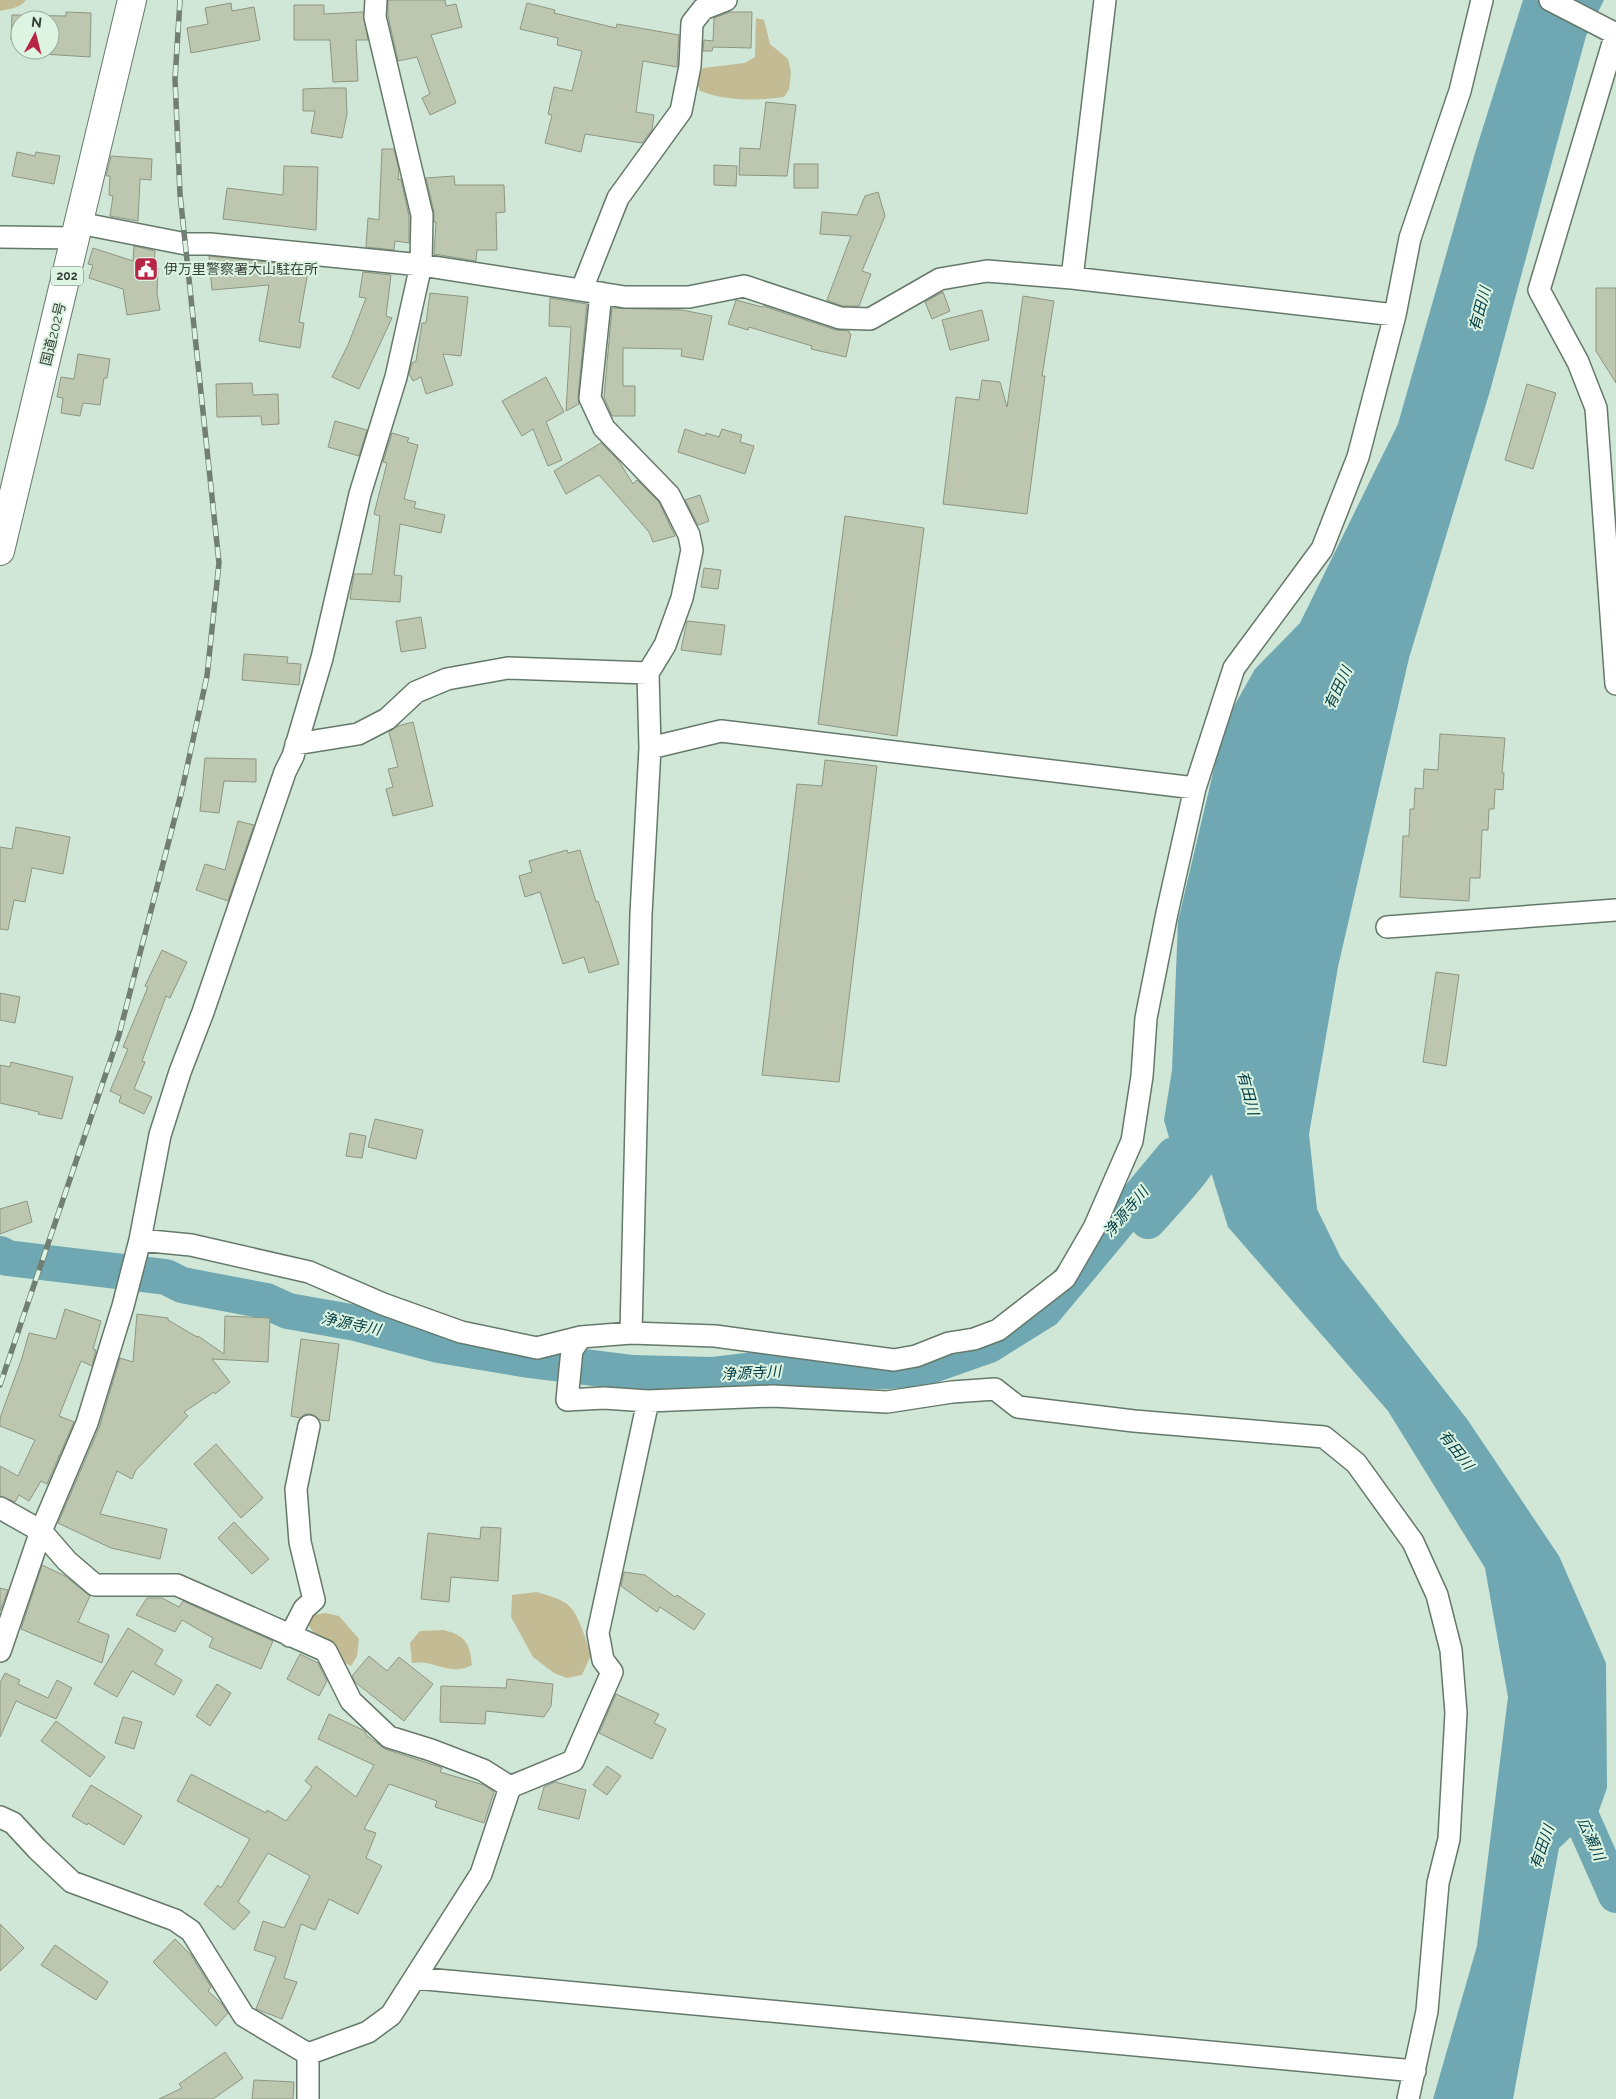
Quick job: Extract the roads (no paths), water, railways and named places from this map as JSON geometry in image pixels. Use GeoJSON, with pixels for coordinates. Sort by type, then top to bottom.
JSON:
{"type":"FeatureCollection","features":[{"type":"Feature","properties":{"kind":"highway","name":"国道202号"},"geometry":{"type":"LineString","coordinates":[[0,551],[132,0]]}},
{"type":"Feature","properties":{"kind":"street"},"geometry":{"type":"LineString","coordinates":[[0,1651],[41,1531],[87,1423],[123,1306],[140,1240],[163,1126],[180,1072],[203,1012],[296,744],[322,658],[360,494],[396,377],[421,266],[422,215],[375,17],[376,0]]}},
{"type":"Feature","properties":{"kind":"street"},"geometry":{"type":"LineString","coordinates":[[631,1333],[641,914],[650,748],[648,673],[665,645],[682,598],[692,550],[689,535],[669,495],[604,428],[590,398],[592,291],[618,198],[681,111],[690,66],[692,23],[703,9],[726,0]]}},
{"type":"Feature","properties":{"kind":"street"},"geometry":{"type":"LineString","coordinates":[[1072,278],[1105,0]]}},
{"type":"Feature","properties":{"kind":"street"},"geometry":{"type":"LineString","coordinates":[[140,1240],[191,1245],[309,1272],[383,1304],[460,1332],[537,1348],[576,1344],[631,1333],[715,1336],[894,1360],[916,1356],[948,1343],[974,1338],[998,1330],[1065,1278],[1094,1228],[1132,1141],[1142,1076],[1146,1018],[1166,913],[1195,788],[1234,668],[1322,549],[1358,457],[1395,315],[1410,238],[1460,91],[1482,0]]}},
{"type":"Feature","properties":{"kind":"street"},"geometry":{"type":"LineString","coordinates":[[1550,0],[1616,34],[1539,290],[1578,362],[1596,408],[1616,684]]}},
{"type":"Feature","properties":{"kind":"street"},"geometry":{"type":"LineString","coordinates":[[0,237],[78,231],[186,244],[219,244],[421,266],[625,297],[689,297],[744,286],[840,318],[870,319],[940,279],[987,271],[1072,278],[1395,315]]}},
{"type":"Feature","properties":{"kind":"street"},"geometry":{"type":"LineString","coordinates":[[296,744],[358,734],[387,719],[416,692],[447,679],[508,668],[648,673]]}},
{"type":"Feature","properties":{"kind":"street"},"geometry":{"type":"LineString","coordinates":[[650,748],[721,731],[1195,788]]}},
{"type":"Feature","properties":{"kind":"street"},"geometry":{"type":"LineString","coordinates":[[1386,927],[1616,910]]}},
{"type":"Feature","properties":{"kind":"street"},"geometry":{"type":"LineString","coordinates":[[576,1344],[567,1400],[604,1398],[648,1401],[773,1396],[887,1402],[952,1392],[995,1389],[1018,1407],[1134,1421],[1324,1437],[1356,1463],[1413,1542],[1437,1595],[1451,1650],[1456,1713],[1449,1839],[1438,1883],[1427,2011],[1416,2071],[1408,2099]]}},
{"type":"Feature","properties":{"kind":"street"},"geometry":{"type":"LineString","coordinates":[[308,2054],[368,2032],[391,2015],[481,1874],[510,1787],[573,1761],[612,1672],[603,1660],[598,1632],[648,1401]]}},
{"type":"Feature","properties":{"kind":"street"},"geometry":{"type":"LineString","coordinates":[[290,1636],[304,1609],[314,1600],[300,1542],[296,1489],[309,1426]]}},
{"type":"Feature","properties":{"kind":"street"},"geometry":{"type":"LineString","coordinates":[[0,1508],[41,1531],[67,1561],[94,1585],[176,1585],[326,1651],[351,1701],[388,1737],[431,1750],[483,1770],[510,1787]]}},
{"type":"Feature","properties":{"kind":"street"},"geometry":{"type":"LineString","coordinates":[[0,1816],[13,1823],[72,1882],[175,1920],[191,1931],[244,2016],[308,2054]]}},
{"type":"Feature","properties":{"kind":"street"},"geometry":{"type":"LineString","coordinates":[[415,1978],[1416,2071]]}},
{"type":"Feature","properties":{"kind":"street"},"geometry":{"type":"LineString","coordinates":[[308,2054],[308,2099]]}},
{"type":"Feature","properties":{"kind":"water","name":"有田川"},"geometry":{"type":"Polygon","coordinates":[[[1523,0],[1604,0],[1586,36],[1490,391],[1409,658],[1338,967],[1309,1134],[1317,1209],[1341,1258],[1467,1419],[1559,1556],[1606,1663],[1607,1788],[1587,1844],[1574,1834],[1559,1848],[1513,2099],[1433,2099],[1477,1946],[1508,1697],[1485,1568],[1388,1411],[1228,1227],[1205,1153],[1190,1147],[1174,1155],[1164,1120],[1172,1070],[1178,921],[1225,722],[1255,669],[1300,623],[1398,424],[1475,153],[1523,0]]]}},
{"type":"Feature","properties":{"kind":"waterway","name":"浄源寺川"},"geometry":{"type":"LineString","coordinates":[[0,1254],[7,1258],[166,1277],[182,1285],[266,1301],[288,1311],[356,1323],[439,1345],[529,1360],[633,1373],[713,1375],[756,1370],[888,1371],[924,1368],[989,1345],[1045,1310],[1174,1155],[1148,1221],[1202,1157],[1216,1133],[1226,1107]]}},
{"type":"Feature","properties":{"kind":"waterway","name":"広瀬川"},"geometry":{"type":"LineString","coordinates":[[1569,1789],[1616,1895]]}},
{"type":"Feature","properties":{"kind":"railway"},"geometry":{"type":"LineString","coordinates":[[0,1385],[119,1035],[182,790],[207,676],[219,563],[180,194],[175,79],[180,0]]}},
{"type":"Feature","properties":{"kind":"place","name":"伊万里警察署大山駐在所"},"geometry":{"type":"Point","coordinates":[146,269]}}]}
